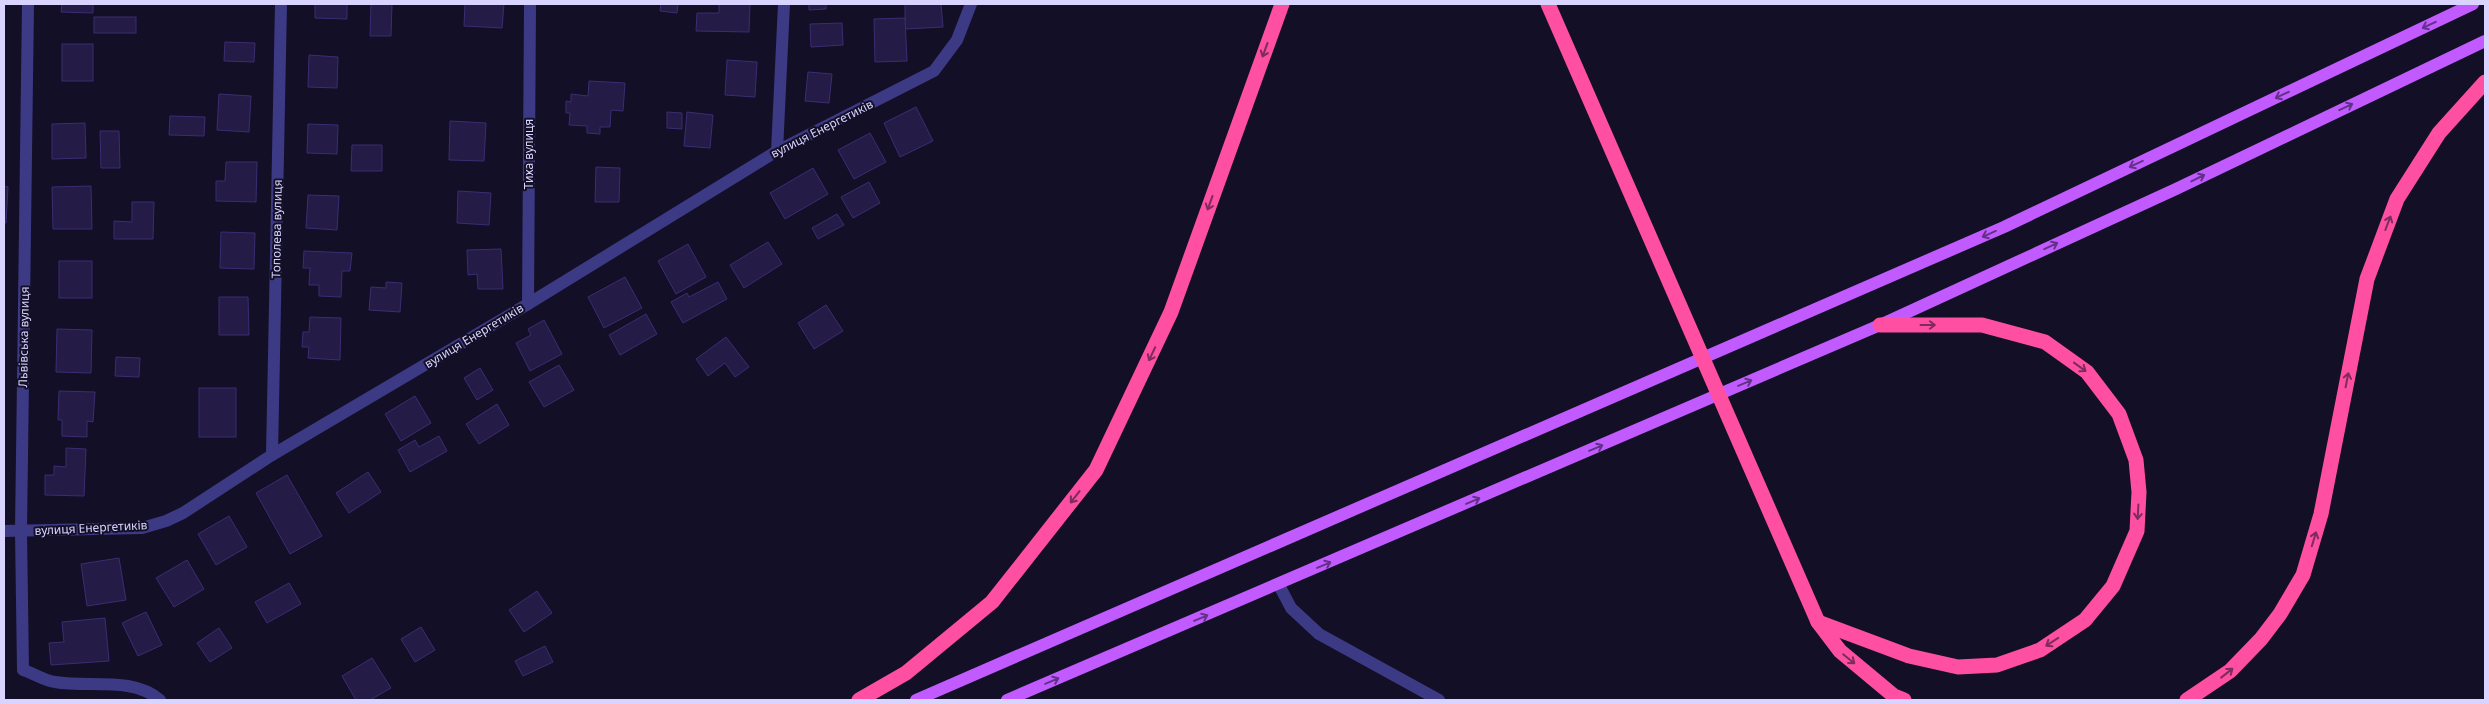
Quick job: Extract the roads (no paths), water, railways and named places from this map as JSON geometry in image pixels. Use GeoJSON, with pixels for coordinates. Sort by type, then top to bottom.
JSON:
{"type":"FeatureCollection","features":[{"type":"Feature","properties":{"kind":"highway"},"geometry":{"type":"LineString","coordinates":[[859,700],[906,673],[992,602],[1096,470],[1171,312],[1282,4]]}},
{"type":"Feature","properties":{"kind":"highway"},"geometry":{"type":"LineString","coordinates":[[1548,4],[1818,622],[1840,652],[1894,696],[1904,700]]}},
{"type":"Feature","properties":{"kind":"highway"},"geometry":{"type":"LineString","coordinates":[[2187,700],[2230,671],[2261,639],[2280,614],[2303,575],[2321,514],[2367,279],[2397,199],[2439,133],[2485,82]]}},
{"type":"Feature","properties":{"kind":"highway"},"geometry":{"type":"LineString","coordinates":[[1818,622],[1909,656],[1958,667],[1997,665],[2040,650],[2085,620],[2114,586],[2137,530],[2139,492],[2136,460],[2119,414],[2087,372],[2045,342],[1982,325],[1880,325]]}},
{"type":"Feature","properties":{"kind":"main road"},"geometry":{"type":"LineString","coordinates":[[916,700],[2004,227],[2473,4]]}},
{"type":"Feature","properties":{"kind":"main road"},"geometry":{"type":"LineString","coordinates":[[1007,700],[1279,585],[1880,325],[2176,189],[2485,41]]}},
{"type":"Feature","properties":{"kind":"street","name":"Львівська вулиця"},"geometry":{"type":"LineString","coordinates":[[28,4],[21,531],[23,670],[53,682],[114,684],[149,690],[160,700]]}},
{"type":"Feature","properties":{"kind":"street","name":"Тополева вулиця"},"geometry":{"type":"LineString","coordinates":[[272,455],[281,4]]}},
{"type":"Feature","properties":{"kind":"street","name":"Тиха вулиця"},"geometry":{"type":"LineString","coordinates":[[528,304],[530,4]]}},
{"type":"Feature","properties":{"kind":"street"},"geometry":{"type":"LineString","coordinates":[[777,151],[784,4]]}},
{"type":"Feature","properties":{"kind":"street","name":"вулиця Енергетиків"},"geometry":{"type":"LineString","coordinates":[[4,531],[142,528],[166,521],[272,455],[528,304],[777,151],[930,73],[957,40],[972,4]]}},
{"type":"Feature","properties":{"kind":"street"},"geometry":{"type":"LineString","coordinates":[[1279,585],[1291,608],[1319,634],[1439,700]]}}]}
